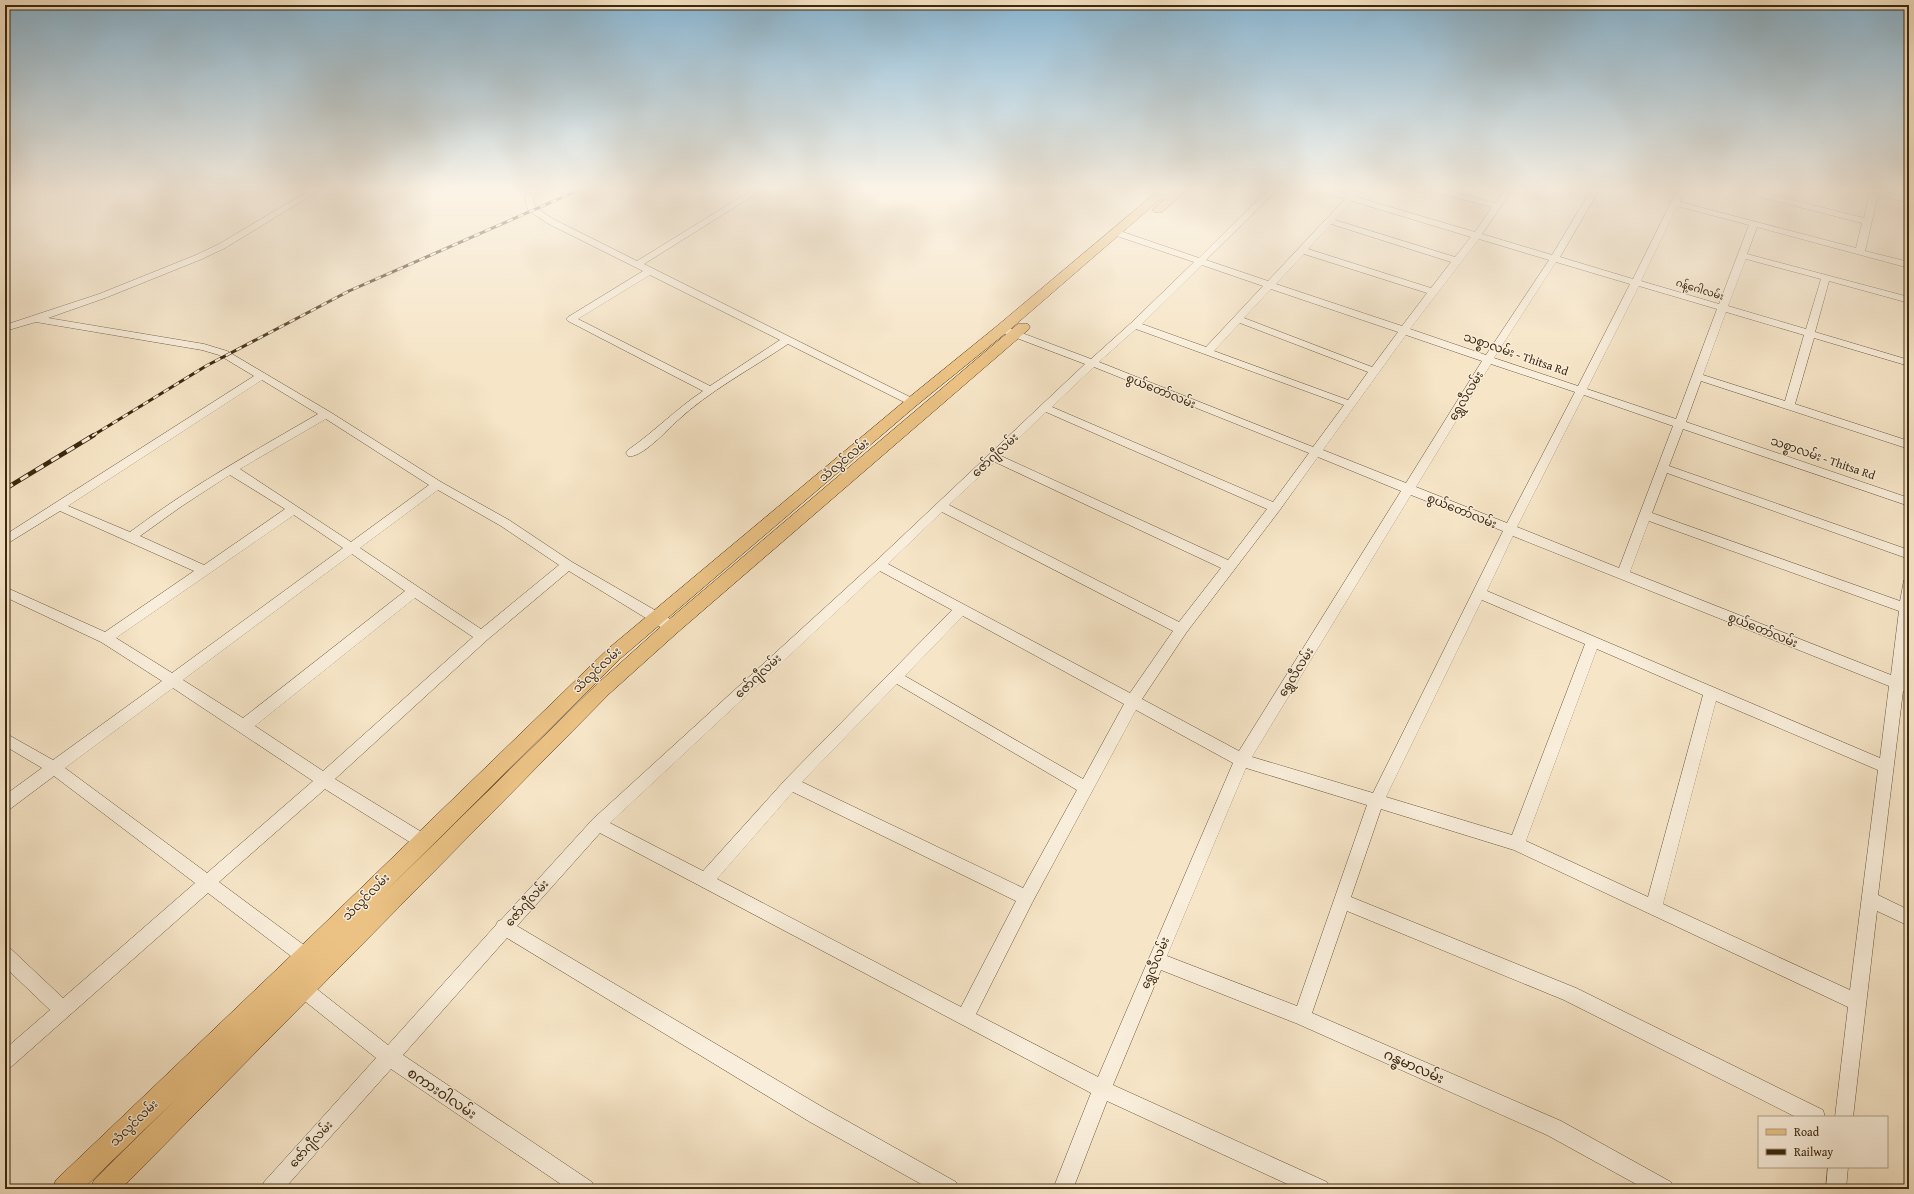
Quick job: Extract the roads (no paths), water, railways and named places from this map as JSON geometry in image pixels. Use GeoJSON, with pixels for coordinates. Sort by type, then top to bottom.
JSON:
{"type":"FeatureCollection","features":[{"type":"Feature","properties":{"kind":"main road","name":"သံလွင်လမ်း"},"geometry":{"type":"LineString","coordinates":[[65,1189],[306,957],[614,653],[864,453],[1107,246]]}},
{"type":"Feature","properties":{"kind":"main road","name":"သံလွင်လမ်း"},"geometry":{"type":"LineString","coordinates":[[103,1189],[304,990],[603,689],[864,453],[912,402],[1009,331]]}},
{"type":"Feature","properties":{"kind":"street"},"geometry":{"type":"LineString","coordinates":[[8,324],[36,319],[109,293],[199,257],[222,246]]}},
{"type":"Feature","properties":{"kind":"street"},"geometry":{"type":"LineString","coordinates":[[600,246],[912,402]]}},
{"type":"Feature","properties":{"kind":"street"},"geometry":{"type":"LineString","coordinates":[[637,265],[668,246]]}},
{"type":"Feature","properties":{"kind":"street","name":"သစ္စာလမ်း - Thitsa Rd"},"geometry":{"type":"LineString","coordinates":[[1156,246],[1909,502]]}},
{"type":"Feature","properties":{"kind":"street","name":"ဇော်ဂျီလမ်း"},"geometry":{"type":"LineString","coordinates":[[270,1189],[598,824],[879,565],[992,456],[1135,325],[1216,246]]}},
{"type":"Feature","properties":{"kind":"street"},"geometry":{"type":"LineString","coordinates":[[1208,351],[1306,246]]}},
{"type":"Feature","properties":{"kind":"street"},"geometry":{"type":"LineString","coordinates":[[1407,246],[1457,261]]}},
{"type":"Feature","properties":{"kind":"street"},"geometry":{"type":"LineString","coordinates":[[965,1018],[1026,898],[1133,701],[1181,629],[1275,508],[1374,371],[1469,246]]}},
{"type":"Feature","properties":{"kind":"street","name":"ဂန့်ဂေါလမ်း"},"geometry":{"type":"LineString","coordinates":[[1515,246],[1909,363]]}},
{"type":"Feature","properties":{"kind":"street","name":"ရွှေလီလမ်း"},"geometry":{"type":"LineString","coordinates":[[1063,1189],[1102,1089],[1242,760],[1489,358],[1562,246]]}},
{"type":"Feature","properties":{"kind":"street"},"geometry":{"type":"LineString","coordinates":[[1302,1017],[1376,802],[1580,389],[1654,246]]}},
{"type":"Feature","properties":{"kind":"street"},"geometry":{"type":"LineString","coordinates":[[1623,575],[1746,246]]}},
{"type":"Feature","properties":{"kind":"street"},"geometry":{"type":"LineString","coordinates":[[1836,246],[1909,264]]}},
{"type":"Feature","properties":{"kind":"street"},"geometry":{"type":"LineString","coordinates":[[1860,252],[1861,246]]}},
{"type":"Feature","properties":{"kind":"street"},"geometry":{"type":"LineString","coordinates":[[1302,250],[1433,292]]}},
{"type":"Feature","properties":{"kind":"street"},"geometry":{"type":"LineString","coordinates":[[1742,255],[1909,300]]}},
{"type":"Feature","properties":{"kind":"street"},"geometry":{"type":"LineString","coordinates":[[649,271],[571,319],[709,390]]}},
{"type":"Feature","properties":{"kind":"street"},"geometry":{"type":"LineString","coordinates":[[1789,406],[1826,277]]}},
{"type":"Feature","properties":{"kind":"street"},"geometry":{"type":"LineString","coordinates":[[36,319],[217,351],[326,414],[437,485],[504,523],[568,565],[672,627]]}},
{"type":"Feature","properties":{"kind":"street"},"geometry":{"type":"LineString","coordinates":[[1238,319],[1374,371]]}},
{"type":"Feature","properties":{"kind":"street"},"geometry":{"type":"LineString","coordinates":[[1135,325],[1350,404]]}},
{"type":"Feature","properties":{"kind":"street","name":"စွယ်တော်လမ်း"},"geometry":{"type":"LineString","coordinates":[[1009,331],[1903,686]]}},
{"type":"Feature","properties":{"kind":"street"},"geometry":{"type":"LineString","coordinates":[[632,453],[649,441],[686,407],[709,390],[787,340]]}},
{"type":"Feature","properties":{"kind":"street"},"geometry":{"type":"LineString","coordinates":[[5,541],[261,376]]}},
{"type":"Feature","properties":{"kind":"street"},"geometry":{"type":"LineString","coordinates":[[1697,376],[1909,445]]}},
{"type":"Feature","properties":{"kind":"street"},"geometry":{"type":"LineString","coordinates":[[1046,408],[1275,508]]}},
{"type":"Feature","properties":{"kind":"street"},"geometry":{"type":"LineString","coordinates":[[131,536],[162,513],[231,469],[326,414]]}},
{"type":"Feature","properties":{"kind":"street"},"geometry":{"type":"LineString","coordinates":[[992,456],[1229,566]]}},
{"type":"Feature","properties":{"kind":"street"},"geometry":{"type":"LineString","coordinates":[[1663,468],[1909,555]]}},
{"type":"Feature","properties":{"kind":"street"},"geometry":{"type":"LineString","coordinates":[[231,469],[294,509],[351,549],[482,636]]}},
{"type":"Feature","properties":{"kind":"street"},"geometry":{"type":"LineString","coordinates":[[5,804],[437,485]]}},
{"type":"Feature","properties":{"kind":"street"},"geometry":{"type":"LineString","coordinates":[[58,506],[131,536],[204,570]]}},
{"type":"Feature","properties":{"kind":"street"},"geometry":{"type":"LineString","coordinates":[[941,506],[1181,629]]}},
{"type":"Feature","properties":{"kind":"street"},"geometry":{"type":"LineString","coordinates":[[106,638],[294,509]]}},
{"type":"Feature","properties":{"kind":"street"},"geometry":{"type":"LineString","coordinates":[[1645,515],[1906,608]]}},
{"type":"Feature","properties":{"kind":"street"},"geometry":{"type":"LineString","coordinates":[[5,1061],[324,780],[482,636],[568,565]]}},
{"type":"Feature","properties":{"kind":"street"},"geometry":{"type":"LineString","coordinates":[[879,565],[1242,760],[1516,844],[1856,1002]]}},
{"type":"Feature","properties":{"kind":"street"},"geometry":{"type":"LineString","coordinates":[[1844,1116],[1856,1002],[1886,767],[1903,686],[1906,608],[1909,583]]}},
{"type":"Feature","properties":{"kind":"street"},"geometry":{"type":"LineString","coordinates":[[244,726],[414,591]]}},
{"type":"Feature","properties":{"kind":"street"},"geometry":{"type":"LineString","coordinates":[[5,592],[106,638],[244,726],[324,780],[422,841]]}},
{"type":"Feature","properties":{"kind":"street"},"geometry":{"type":"LineString","coordinates":[[1479,593],[1886,767]]}},
{"type":"Feature","properties":{"kind":"street"},"geometry":{"type":"LineString","coordinates":[[705,881],[791,784],[962,609]]}},
{"type":"Feature","properties":{"kind":"street"},"geometry":{"type":"LineString","coordinates":[[1516,844],[1593,642]]}},
{"type":"Feature","properties":{"kind":"street"},"geometry":{"type":"LineString","coordinates":[[896,677],[1086,788]]}},
{"type":"Feature","properties":{"kind":"street"},"geometry":{"type":"LineString","coordinates":[[1654,908],[1711,692]]}},
{"type":"Feature","properties":{"kind":"street"},"geometry":{"type":"LineString","coordinates":[[5,739],[54,768],[306,957]]}},
{"type":"Feature","properties":{"kind":"street"},"geometry":{"type":"LineString","coordinates":[[791,784],[1026,898]]}},
{"type":"Feature","properties":{"kind":"street"},"geometry":{"type":"LineString","coordinates":[[598,824],[1102,1089],[1320,1189]]}},
{"type":"Feature","properties":{"kind":"street"},"geometry":{"type":"LineString","coordinates":[[1869,899],[1909,918]]}},
{"type":"Feature","properties":{"kind":"street"},"geometry":{"type":"LineString","coordinates":[[1342,901],[1570,994],[1814,1116]]}},
{"type":"Feature","properties":{"kind":"street"},"geometry":{"type":"LineString","coordinates":[[504,927],[818,1115],[949,1189]]}},
{"type":"Feature","properties":{"kind":"street"},"geometry":{"type":"LineString","coordinates":[[5,955],[63,1010]]}},
{"type":"Feature","properties":{"kind":"street","name":"ဂန္ဓမာလမ်း"},"geometry":{"type":"LineString","coordinates":[[1156,960],[1302,1017],[1554,1128],[1664,1189]]}},
{"type":"Feature","properties":{"kind":"street","name":"စကားဝါလမ်း"},"geometry":{"type":"LineString","coordinates":[[286,976],[389,1057],[586,1189]]}},
{"type":"Feature","properties":{"kind":"street"},"geometry":{"type":"LineString","coordinates":[[1836,1189],[1838,1168]]}},
{"type":"Feature","properties":{"kind":"railway"},"geometry":{"type":"LineString","coordinates":[[92,436],[206,366],[349,291],[452,246]]}},
{"type":"Feature","properties":{"kind":"railway"},"geometry":{"type":"LineString","coordinates":[[5,489],[94,435]]}}]}
